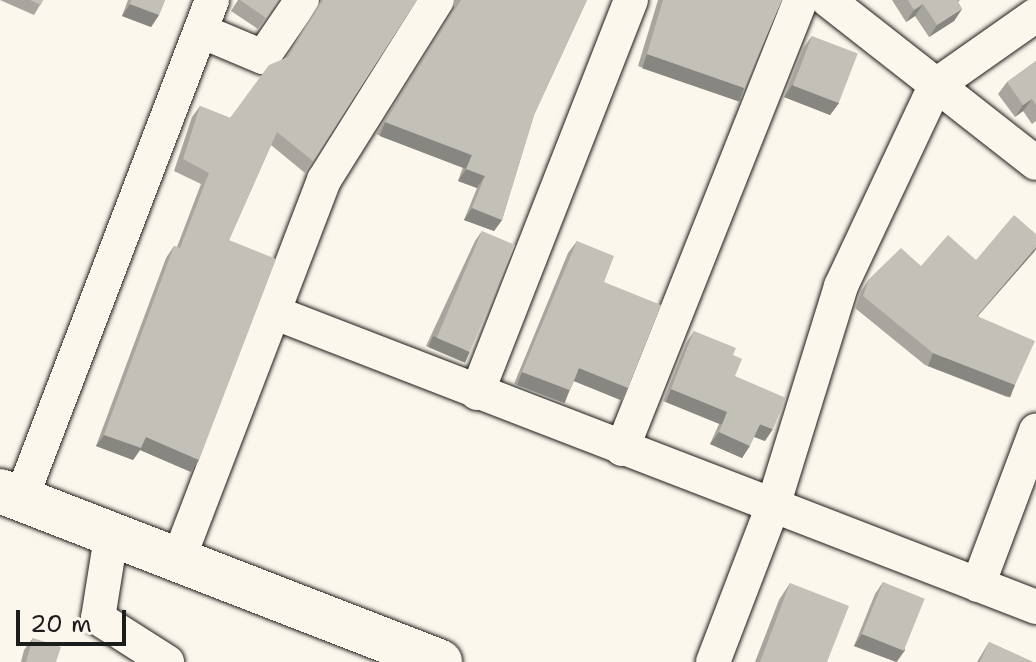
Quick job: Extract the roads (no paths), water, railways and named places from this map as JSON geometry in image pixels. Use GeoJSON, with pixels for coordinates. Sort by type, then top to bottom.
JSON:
{"type":"FeatureCollection","features":[{"type":"Feature","properties":{"kind":"street"},"geometry":{"type":"LineString","coordinates":[[302,0],[263,57],[207,15],[10,495],[177,563],[440,662]]}},
{"type":"Feature","properties":{"kind":"street"},"geometry":{"type":"LineString","coordinates":[[177,563],[278,314],[324,180],[437,0]]}},
{"type":"Feature","properties":{"kind":"street"},"geometry":{"type":"LineString","coordinates":[[477,393],[631,0]]}},
{"type":"Feature","properties":{"kind":"street"},"geometry":{"type":"LineString","coordinates":[[622,449],[801,0]]}},
{"type":"Feature","properties":{"kind":"street"},"geometry":{"type":"LineString","coordinates":[[828,0],[1036,163]]}},
{"type":"Feature","properties":{"kind":"street"},"geometry":{"type":"LineString","coordinates":[[713,662],[773,506],[841,286],[935,86],[1036,15]]}},
{"type":"Feature","properties":{"kind":"street"},"geometry":{"type":"LineString","coordinates":[[278,314],[1036,607]]}},
{"type":"Feature","properties":{"kind":"street"},"geometry":{"type":"LineString","coordinates":[[978,585],[1036,431]]}},
{"type":"Feature","properties":{"kind":"street"},"geometry":{"type":"LineString","coordinates":[[111,537],[98,618],[167,662]]}}]}
